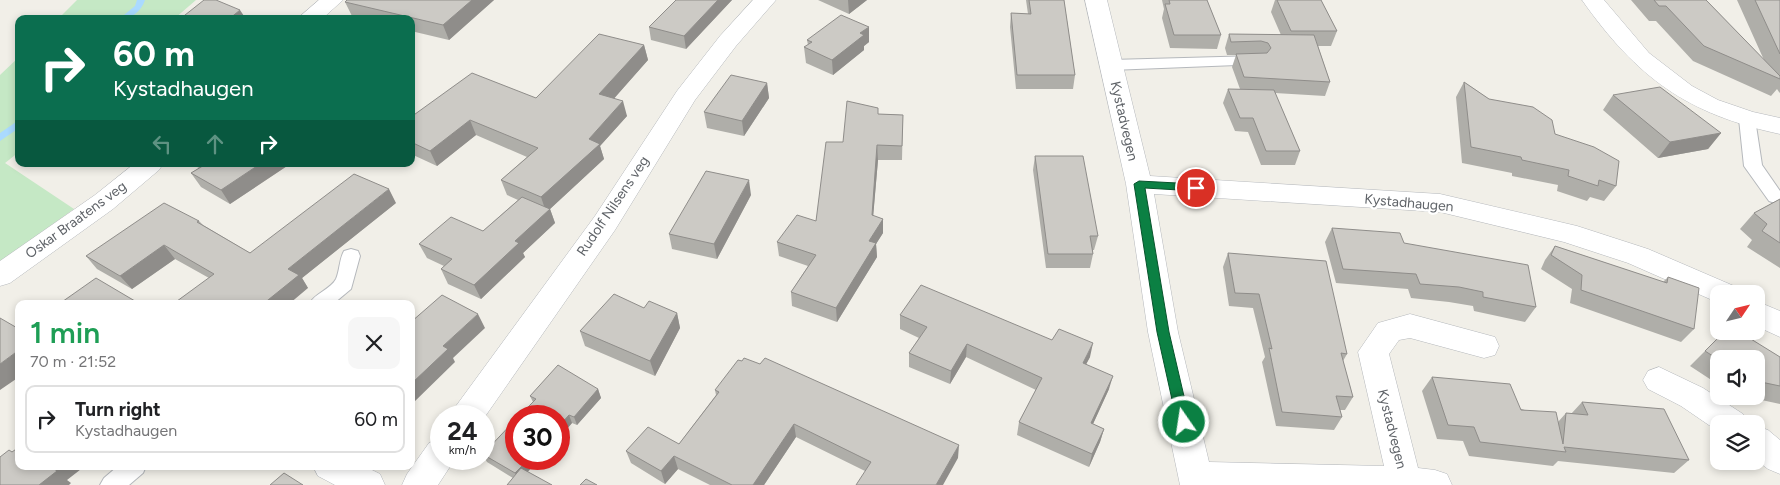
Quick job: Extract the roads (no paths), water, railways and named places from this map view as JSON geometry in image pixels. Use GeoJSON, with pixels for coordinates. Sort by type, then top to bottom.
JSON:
{"type":"FeatureCollection","features":[{"type":"Feature","properties":{"kind":"street"},"geometry":{"type":"LineString","coordinates":[[313,15],[332,0]]}},
{"type":"Feature","properties":{"kind":"street","name":"Rudolf Nilsens veg"},"geometry":{"type":"LineString","coordinates":[[475,405],[605,223],[686,96],[728,41],[765,0]]}},
{"type":"Feature","properties":{"kind":"street","name":"Kystadvegen"},"geometry":{"type":"LineString","coordinates":[[1096,0],[1139,184],[1163,332],[1196,481],[1420,483],[1373,352],[1389,331],[1410,326],[1484,346]]}},
{"type":"Feature","properties":{"kind":"street"},"geometry":{"type":"LineString","coordinates":[[1593,0],[1641,58],[1684,90],[1710,105],[1747,119],[1780,126]]}},
{"type":"Feature","properties":{"kind":"street","name":"Oskar Braatens veg"},"geometry":{"type":"LineString","coordinates":[[0,275],[104,202],[146,167]]}},
{"type":"Feature","properties":{"kind":"street","name":"Kystadhaugen"},"geometry":{"type":"LineString","coordinates":[[1139,184],[1440,203],[1567,232],[1638,256],[1710,288]]}},
{"type":"Feature","properties":{"kind":"street"},"geometry":{"type":"LineString","coordinates":[[1765,317],[1780,325]]}},
{"type":"Feature","properties":{"kind":"street"},"geometry":{"type":"LineString","coordinates":[[1659,380],[1692,397],[1719,415]]}},
{"type":"Feature","properties":{"kind":"street"},"geometry":{"type":"LineString","coordinates":[[1765,447],[1780,459]]}},
{"type":"Feature","properties":{"kind":"street"},"geometry":{"type":"LineString","coordinates":[[419,485],[430,469]]}},
{"type":"Feature","properties":{"kind":"street"},"geometry":{"type":"LineString","coordinates":[[338,470],[368,485]]}},
{"type":"Feature","properties":{"kind":"lane"},"geometry":{"type":"LineString","coordinates":[[1112,65],[1257,61]]}},
{"type":"Feature","properties":{"kind":"lane"},"geometry":{"type":"LineString","coordinates":[[1747,119],[1753,166],[1775,197]]}},
{"type":"Feature","properties":{"kind":"lane"},"geometry":{"type":"LineString","coordinates":[[324,300],[344,284],[350,256]]}},
{"type":"Feature","properties":{"kind":"lane"},"geometry":{"type":"LineString","coordinates":[[112,485],[130,470]]}},
{"type":"Feature","properties":{"kind":"waterway"},"geometry":{"type":"LineString","coordinates":[[128,15],[139,7],[141,0]]}},
{"type":"Feature","properties":{"kind":"waterway"},"geometry":{"type":"LineString","coordinates":[[0,138],[15,126]]}}]}
